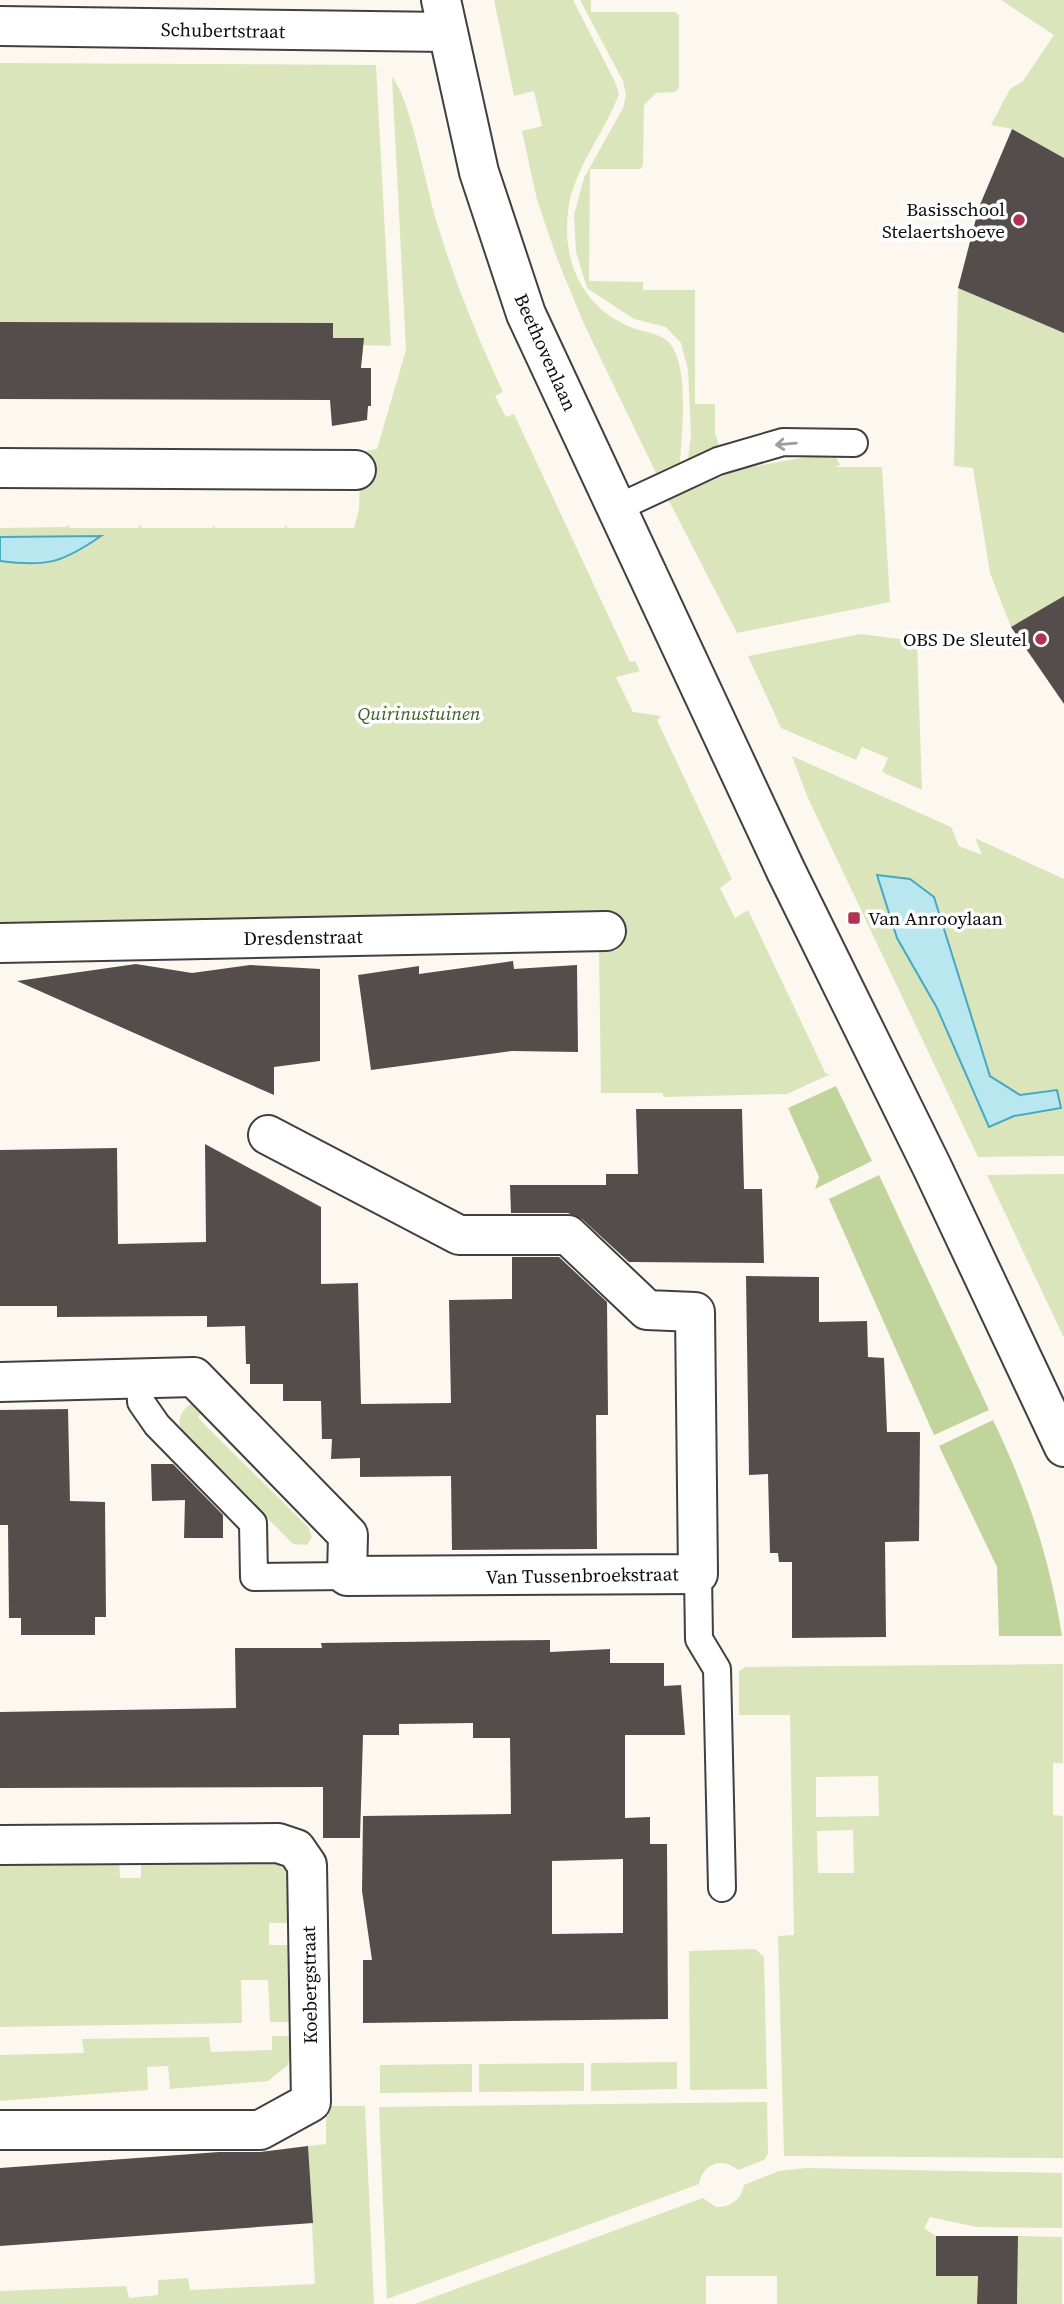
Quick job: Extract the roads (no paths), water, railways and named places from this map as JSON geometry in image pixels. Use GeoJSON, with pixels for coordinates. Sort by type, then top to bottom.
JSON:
{"type":"FeatureCollection","features":[{"type":"Feature","properties":{"kind":"street","name":"Schubertstraat"},"geometry":{"type":"LineString","coordinates":[[0,26],[444,16]]}},
{"type":"Feature","properties":{"kind":"street","name":"Beethovenlaan"},"geometry":{"type":"LineString","coordinates":[[444,16],[479,172],[526,314],[700,687],[1064,1447]]}},
{"type":"Feature","properties":{"kind":"street"},"geometry":{"type":"LineString","coordinates":[[0,468],[356,470]]}},
{"type":"Feature","properties":{"kind":"street","name":"Dresdenstraat"},"geometry":{"type":"LineString","coordinates":[[0,943],[606,931]]}},
{"type":"Feature","properties":{"kind":"street","name":"Van Tussenbroekstraat"},"geometry":{"type":"LineString","coordinates":[[268,1135],[459,1236],[568,1235],[648,1311],[695,1312],[698,1574],[347,1576]]}},
{"type":"Feature","properties":{"kind":"street"},"geometry":{"type":"LineString","coordinates":[[0,1382],[194,1377],[348,1535],[347,1576]]}},
{"type":"Feature","properties":{"kind":"street","name":"Koebergstraat"},"geometry":{"type":"LineString","coordinates":[[0,1845],[278,1843],[296,1849],[307,1866],[311,2102],[260,2130],[0,2130]]}},
{"type":"Feature","properties":{"kind":"lane"},"geometry":{"type":"LineString","coordinates":[[617,508],[719,460],[783,442],[854,443]]}},
{"type":"Feature","properties":{"kind":"lane"},"geometry":{"type":"LineString","coordinates":[[140,1378],[141,1402],[157,1425],[253,1523],[254,1577],[347,1576]]}},
{"type":"Feature","properties":{"kind":"lane"},"geometry":{"type":"LineString","coordinates":[[698,1574],[699,1639],[717,1669],[722,1888]]}},
{"type":"Feature","properties":{"kind":"water"},"geometry":{"type":"Polygon","coordinates":[[[101,536],[54,561],[0,561],[0,537],[101,536]]]}},
{"type":"Feature","properties":{"kind":"water"},"geometry":{"type":"Polygon","coordinates":[[[877,875],[910,879],[934,897],[990,1076],[1020,1095],[1057,1090],[1061,1108],[1014,1116],[989,1127],[937,1008],[897,938],[877,875]]]}},
{"type":"Feature","properties":{"kind":"place","name":"Basisschool Stelaertshoeve"},"geometry":{"type":"Point","coordinates":[1019,220]}},
{"type":"Feature","properties":{"kind":"place","name":"OBS De Sleutel"},"geometry":{"type":"Point","coordinates":[1041,639]}},
{"type":"Feature","properties":{"kind":"place","name":"Van Anrooylaan"},"geometry":{"type":"Point","coordinates":[854,918]}},
{"type":"Feature","properties":{"kind":"park label","name":"Quirinustuinen"},"geometry":{"type":"Point","coordinates":[419,713]}}]}
